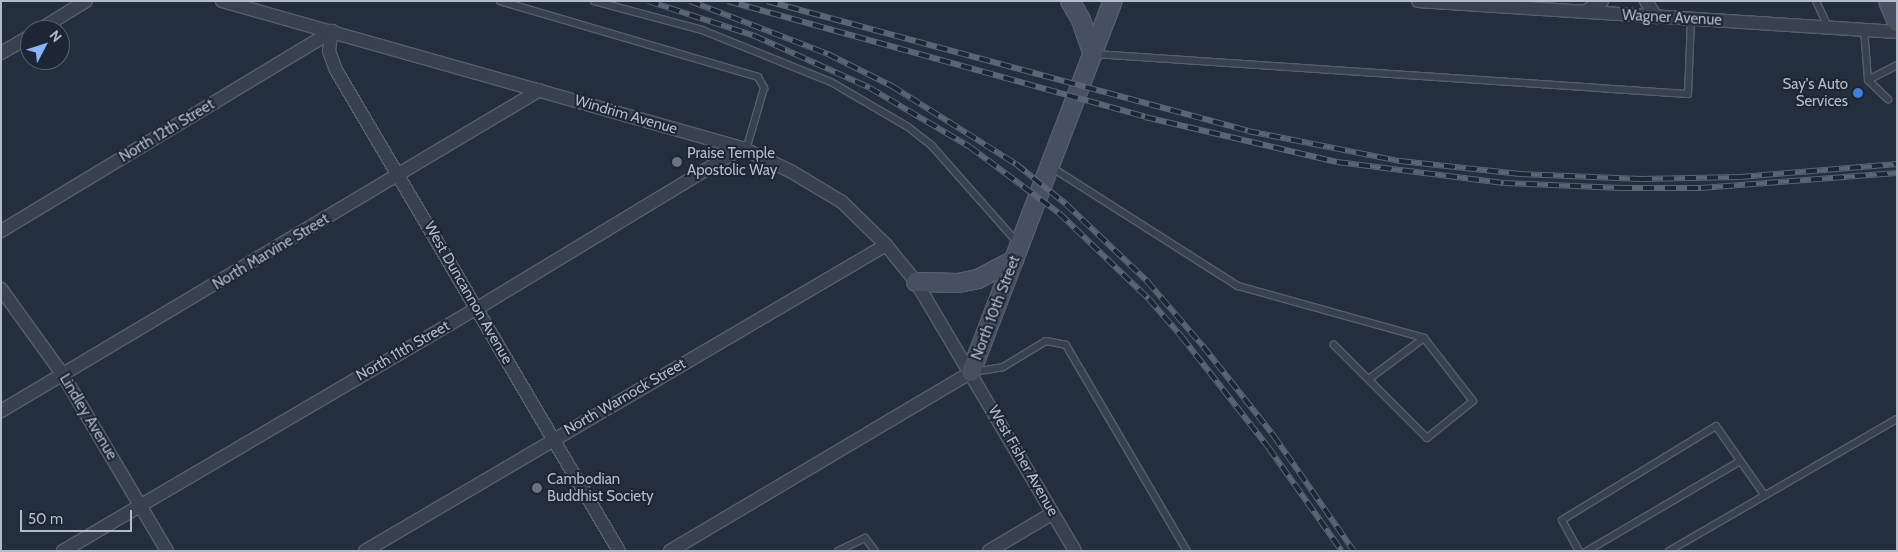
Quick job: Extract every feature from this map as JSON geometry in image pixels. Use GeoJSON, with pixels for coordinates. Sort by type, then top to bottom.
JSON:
{"type":"FeatureCollection","features":[{"type":"Feature","properties":{"kind":"street"},"geometry":{"type":"LineString","coordinates":[[55,20],[86,1]]}},
{"type":"Feature","properties":{"kind":"street","name":"Windrim Avenue"},"geometry":{"type":"LineString","coordinates":[[222,1],[744,149],[792,172],[842,202],[886,245],[916,282],[971,372]]}},
{"type":"Feature","properties":{"kind":"street"},"geometry":{"type":"LineString","coordinates":[[1070,1],[1081,20],[1093,54]]}},
{"type":"Feature","properties":{"kind":"street","name":"North 10th Street"},"geometry":{"type":"LineString","coordinates":[[670,551],[971,372],[1113,1]]}},
{"type":"Feature","properties":{"kind":"street","name":"Wagner Avenue"},"geometry":{"type":"LineString","coordinates":[[1418,1],[1897,32]]}},
{"type":"Feature","properties":{"kind":"street"},"geometry":{"type":"LineString","coordinates":[[1584,12],[1602,1]]}},
{"type":"Feature","properties":{"kind":"street"},"geometry":{"type":"LineString","coordinates":[[1646,1],[1656,17]]}},
{"type":"Feature","properties":{"kind":"street"},"geometry":{"type":"LineString","coordinates":[[1888,1],[1897,22]]}},
{"type":"Feature","properties":{"kind":"street","name":"West Duncannon Avenue"},"geometry":{"type":"LineString","coordinates":[[332,31],[329,51],[336,70],[554,438],[618,551]]}},
{"type":"Feature","properties":{"kind":"street","name":"North 12th Street"},"geometry":{"type":"LineString","coordinates":[[1,232],[332,31]]}},
{"type":"Feature","properties":{"kind":"street"},"geometry":{"type":"LineString","coordinates":[[1,53],[20,42]]}},
{"type":"Feature","properties":{"kind":"street","name":"North Marvine Street"},"geometry":{"type":"LineString","coordinates":[[1,411],[400,176],[540,90]]}},
{"type":"Feature","properties":{"kind":"street","name":"North 11th Street"},"geometry":{"type":"LineString","coordinates":[[62,551],[476,309],[744,149]]}},
{"type":"Feature","properties":{"kind":"street","name":"North Warnock Street"},"geometry":{"type":"LineString","coordinates":[[365,551],[554,438],[886,245]]}},
{"type":"Feature","properties":{"kind":"street"},"geometry":{"type":"LineString","coordinates":[[916,282],[958,283],[978,279],[1017,253]]}},
{"type":"Feature","properties":{"kind":"street","name":"Lindley Avenue"},"geometry":{"type":"LineString","coordinates":[[1,289],[63,374],[167,551]]}},
{"type":"Feature","properties":{"kind":"street","name":"West Fisher Avenue"},"geometry":{"type":"LineString","coordinates":[[971,372],[1076,551]]}},
{"type":"Feature","properties":{"kind":"street"},"geometry":{"type":"LineString","coordinates":[[989,551],[1053,513]]}},
{"type":"Feature","properties":{"kind":"lane"},"geometry":{"type":"LineString","coordinates":[[500,1],[758,77],[764,88],[744,149]]}},
{"type":"Feature","properties":{"kind":"lane"},"geometry":{"type":"LineString","coordinates":[[594,1],[702,30],[839,87],[908,127],[932,146],[1017,253]]}},
{"type":"Feature","properties":{"kind":"lane"},"geometry":{"type":"LineString","coordinates":[[1816,1],[1828,27]]}},
{"type":"Feature","properties":{"kind":"lane"},"geometry":{"type":"LineString","coordinates":[[1093,54],[1688,94],[1691,18]]}},
{"type":"Feature","properties":{"kind":"lane"},"geometry":{"type":"LineString","coordinates":[[1864,29],[1868,80],[1888,99]]}},
{"type":"Feature","properties":{"kind":"lane"},"geometry":{"type":"LineString","coordinates":[[1868,80],[1897,65]]}},
{"type":"Feature","properties":{"kind":"lane"},"geometry":{"type":"LineString","coordinates":[[1050,166],[1238,286],[1424,338],[1473,401],[1427,438],[1370,378],[1334,344]]}},
{"type":"Feature","properties":{"kind":"lane"},"geometry":{"type":"LineString","coordinates":[[1370,378],[1424,338]]}},
{"type":"Feature","properties":{"kind":"lane"},"geometry":{"type":"LineString","coordinates":[[971,372],[1003,367],[1046,341],[1054,340],[1066,345],[1187,551]]}},
{"type":"Feature","properties":{"kind":"lane"},"geometry":{"type":"LineString","coordinates":[[1669,551],[1897,419]]}},
{"type":"Feature","properties":{"kind":"lane"},"geometry":{"type":"LineString","coordinates":[[1579,551],[1562,520],[1716,426],[1739,462],[1765,496]]}},
{"type":"Feature","properties":{"kind":"lane"},"geometry":{"type":"LineString","coordinates":[[1587,551],[1739,462]]}},
{"type":"Feature","properties":{"kind":"lane"},"geometry":{"type":"LineString","coordinates":[[838,551],[865,538],[875,551]]}},
{"type":"Feature","properties":{"kind":"railway"},"geometry":{"type":"LineString","coordinates":[[648,1],[755,36],[870,88],[970,147],[1059,213],[1149,299],[1182,337],[1269,448],[1342,551]]}},
{"type":"Feature","properties":{"kind":"railway"},"geometry":{"type":"LineString","coordinates":[[690,1],[828,54],[892,86],[1016,164],[1066,204],[1147,281],[1203,346],[1274,436],[1354,551]]}},
{"type":"Feature","properties":{"kind":"railway"},"geometry":{"type":"LineString","coordinates":[[728,1],[1145,117],[1337,162],[1504,183],[1621,188],[1701,188],[1897,173]]}},
{"type":"Feature","properties":{"kind":"railway"},"geometry":{"type":"LineString","coordinates":[[767,1],[1248,131],[1400,161],[1520,174],[1641,179],[1740,177],[1897,164]]}},
{"type":"Feature","properties":{"kind":"place","name":"Say's Auto Services"},"geometry":{"type":"Point","coordinates":[1858,93]}},
{"type":"Feature","properties":{"kind":"place","name":"Praise Temple Apostolic Way"},"geometry":{"type":"Point","coordinates":[677,162]}},
{"type":"Feature","properties":{"kind":"place","name":"Cambodian Buddhist Society"},"geometry":{"type":"Point","coordinates":[537,488]}}]}
